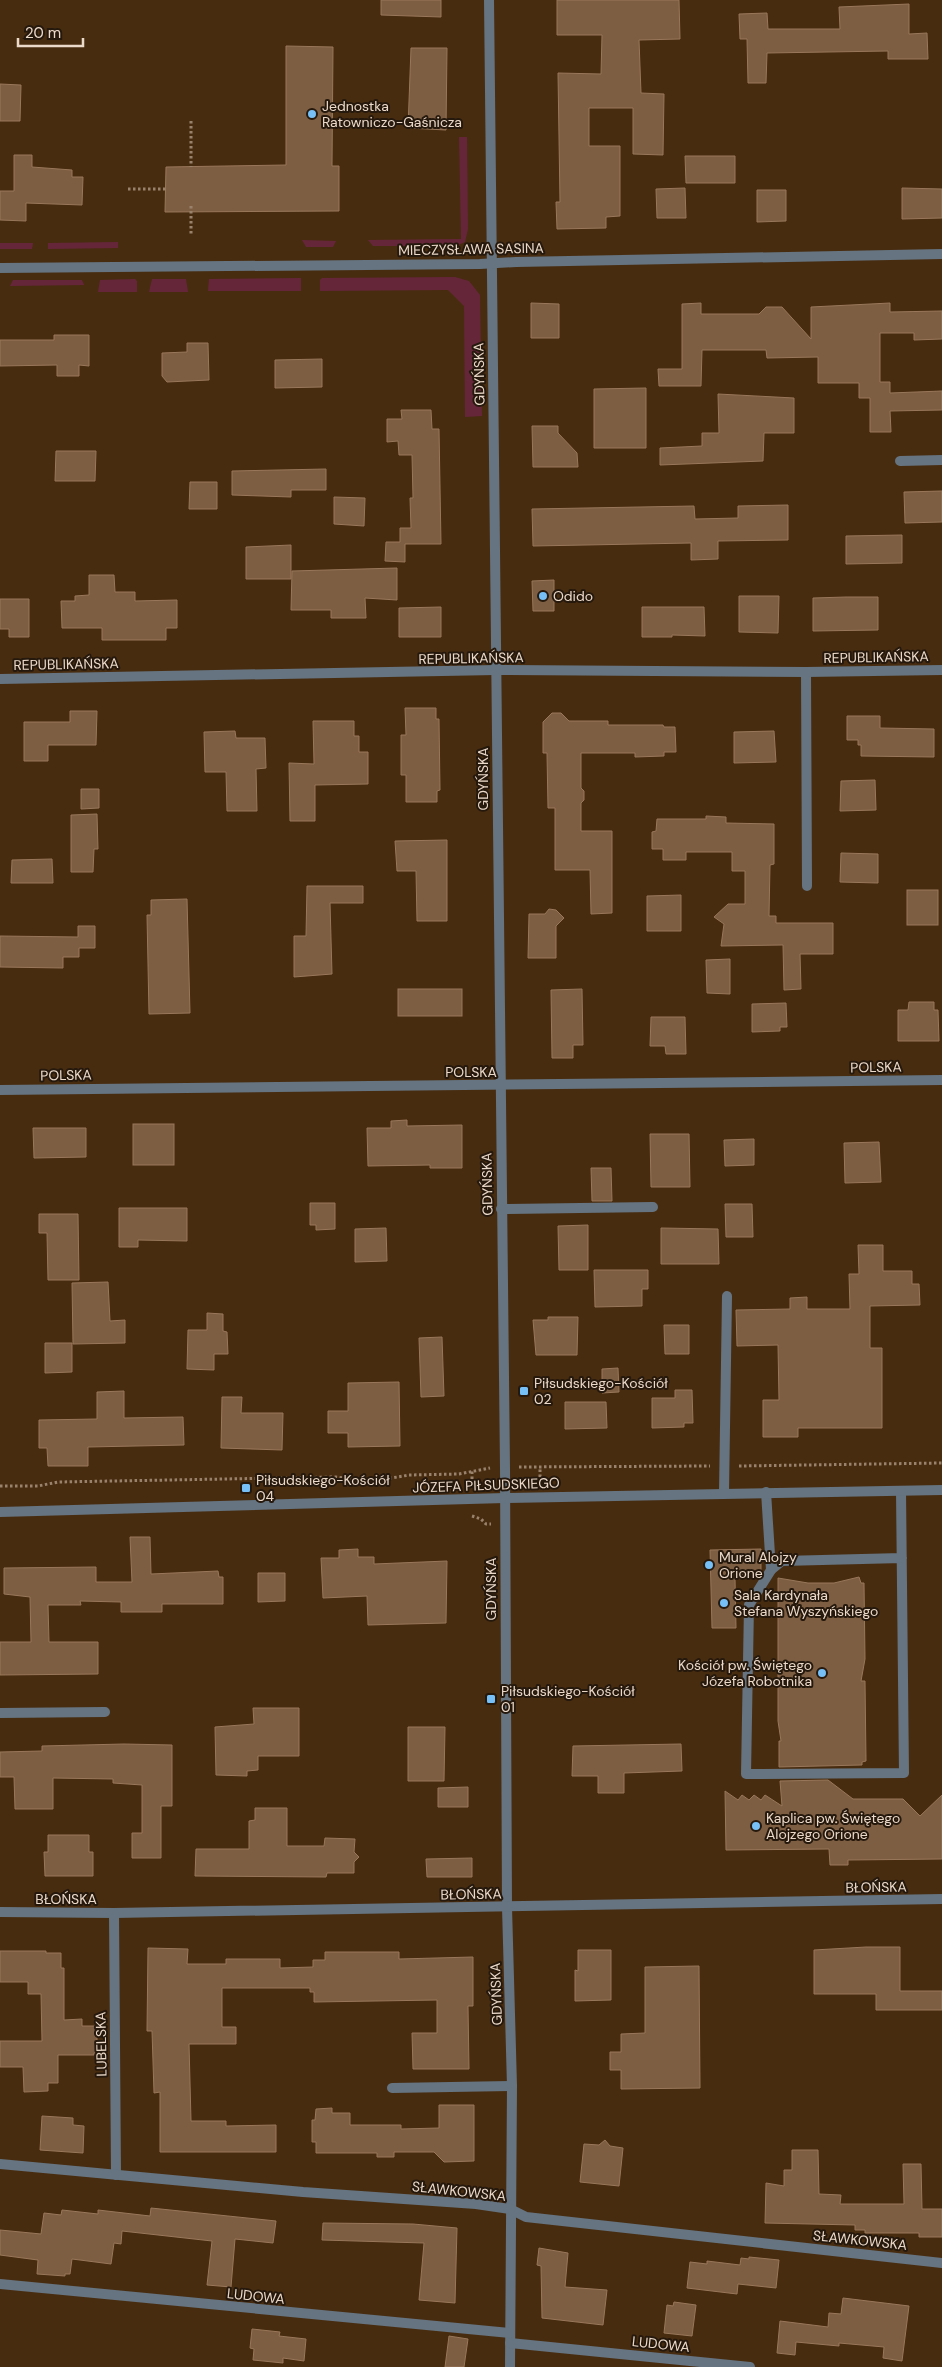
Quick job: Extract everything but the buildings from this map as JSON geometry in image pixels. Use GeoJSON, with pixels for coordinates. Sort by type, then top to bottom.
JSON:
{"type":"FeatureCollection","features":[{"type":"Feature","properties":{"kind":"street","name":"GDYŃSKA"},"geometry":{"type":"LineString","coordinates":[[489,0],[499,1085],[505,1468],[507,1907],[512,2086],[510,2367]]}},
{"type":"Feature","properties":{"kind":"street","name":"MIECZYSŁAWA SASINA"},"geometry":{"type":"LineString","coordinates":[[0,268],[491,264],[526,261],[942,254]]}},
{"type":"Feature","properties":{"kind":"street"},"geometry":{"type":"LineString","coordinates":[[900,461],[942,460]]}},
{"type":"Feature","properties":{"kind":"street","name":"REPUBLIKAŃSKA"},"geometry":{"type":"LineString","coordinates":[[0,679],[496,670],[806,672],[942,670]]}},
{"type":"Feature","properties":{"kind":"street"},"geometry":{"type":"LineString","coordinates":[[806,672],[807,886]]}},
{"type":"Feature","properties":{"kind":"street","name":"POLSKA"},"geometry":{"type":"LineString","coordinates":[[0,1090],[942,1080]]}},
{"type":"Feature","properties":{"kind":"street"},"geometry":{"type":"LineString","coordinates":[[501,1209],[653,1207]]}},
{"type":"Feature","properties":{"kind":"street"},"geometry":{"type":"LineString","coordinates":[[724,1493],[727,1296]]}},
{"type":"Feature","properties":{"kind":"street","name":"JÓZEFA PIŁSUDSKIEGO"},"geometry":{"type":"LineString","coordinates":[[0,1512],[505,1498],[942,1490]]}},
{"type":"Feature","properties":{"kind":"street"},"geometry":{"type":"LineString","coordinates":[[901,1491],[902,1558],[904,1773],[746,1774],[749,1604],[771,1570],[782,1561],[902,1558]]}},
{"type":"Feature","properties":{"kind":"street"},"geometry":{"type":"LineString","coordinates":[[766,1492],[771,1570]]}},
{"type":"Feature","properties":{"kind":"street"},"geometry":{"type":"LineString","coordinates":[[0,1713],[105,1712]]}},
{"type":"Feature","properties":{"kind":"street","name":"BŁOŃSKA"},"geometry":{"type":"LineString","coordinates":[[0,1912],[114,1913],[942,1899]]}},
{"type":"Feature","properties":{"kind":"street","name":"LUBELSKA"},"geometry":{"type":"LineString","coordinates":[[114,1913],[116,2174]]}},
{"type":"Feature","properties":{"kind":"street"},"geometry":{"type":"LineString","coordinates":[[392,2088],[512,2086]]}},
{"type":"Feature","properties":{"kind":"street","name":"SŁAWKOWSKA"},"geometry":{"type":"LineString","coordinates":[[0,2164],[303,2192],[476,2204],[510,2209],[526,2217],[942,2263]]}},
{"type":"Feature","properties":{"kind":"street","name":"LUDOWA"},"geometry":{"type":"LineString","coordinates":[[0,2284],[510,2338],[750,2367]]}},
{"type":"Feature","properties":{"kind":"path"},"geometry":{"type":"LineString","coordinates":[[191,121],[191,167]]}},
{"type":"Feature","properties":{"kind":"path"},"geometry":{"type":"LineString","coordinates":[[128,189],[165,190]]}},
{"type":"Feature","properties":{"kind":"path"},"geometry":{"type":"LineString","coordinates":[[191,206],[191,234]]}},
{"type":"Feature","properties":{"kind":"path"},"geometry":{"type":"LineString","coordinates":[[0,1486],[38,1486],[68,1482],[336,1477],[359,1480],[386,1479],[409,1475],[459,1474],[482,1468],[505,1468]]}},
{"type":"Feature","properties":{"kind":"shaded area"},"geometry":{"type":"Polygon","coordinates":[[[459,137],[467,137],[468,229],[465,242],[456,246],[373,246],[368,240],[461,239],[459,137]]]}},
{"type":"Feature","properties":{"kind":"shaded area"},"geometry":{"type":"Polygon","coordinates":[[[302,240],[336,241],[333,247],[306,247],[302,240]]]}},
{"type":"Feature","properties":{"kind":"shaded area"},"geometry":{"type":"Polygon","coordinates":[[[118,242],[118,248],[48,249],[48,243],[118,242]]]}},
{"type":"Feature","properties":{"kind":"shaded area"},"geometry":{"type":"Polygon","coordinates":[[[0,243],[33,243],[32,249],[0,249],[0,243]]]}},
{"type":"Feature","properties":{"kind":"shaded area"},"geometry":{"type":"Polygon","coordinates":[[[455,277],[469,281],[480,295],[482,416],[465,417],[464,306],[448,290],[320,291],[320,280],[322,278],[455,277]]]}},
{"type":"Feature","properties":{"kind":"shaded area"},"geometry":{"type":"Polygon","coordinates":[[[301,278],[301,291],[208,291],[209,279],[301,278]]]}},
{"type":"Feature","properties":{"kind":"shaded area"},"geometry":{"type":"Polygon","coordinates":[[[135,279],[137,281],[137,292],[98,292],[100,280],[135,279]]]}},
{"type":"Feature","properties":{"kind":"shaded area"},"geometry":{"type":"Polygon","coordinates":[[[152,279],[186,279],[188,292],[149,292],[152,279]]]}},
{"type":"Feature","properties":{"kind":"shaded area"},"geometry":{"type":"Polygon","coordinates":[[[13,280],[82,280],[84,285],[10,286],[13,280]]]}},
{"type":"Feature","properties":{"kind":"place","name":"Jednostka Ratowniczo-Gaśnicza"},"geometry":{"type":"Point","coordinates":[312,114]}},
{"type":"Feature","properties":{"kind":"place","name":"Odido"},"geometry":{"type":"Point","coordinates":[543,596]}},
{"type":"Feature","properties":{"kind":"place","name":"Piłsudskiego-Kościół 02"},"geometry":{"type":"Point","coordinates":[524,1391]}},
{"type":"Feature","properties":{"kind":"place","name":"Piłsudskiego-Kościół 04"},"geometry":{"type":"Point","coordinates":[246,1488]}},
{"type":"Feature","properties":{"kind":"place","name":"Mural Alojzy Orione"},"geometry":{"type":"Point","coordinates":[709,1565]}},
{"type":"Feature","properties":{"kind":"place","name":"Sala Kardynała Stefana Wyszyńskiego"},"geometry":{"type":"Point","coordinates":[724,1603]}},
{"type":"Feature","properties":{"kind":"place","name":"Kościół pw. Świętego Józefa Robotnika"},"geometry":{"type":"Point","coordinates":[822,1673]}},
{"type":"Feature","properties":{"kind":"place","name":"Piłsudskiego-Kościół 01"},"geometry":{"type":"Point","coordinates":[491,1699]}},
{"type":"Feature","properties":{"kind":"place","name":"Kaplica pw. Świętego Alojzego Orione"},"geometry":{"type":"Point","coordinates":[756,1826]}}]}
